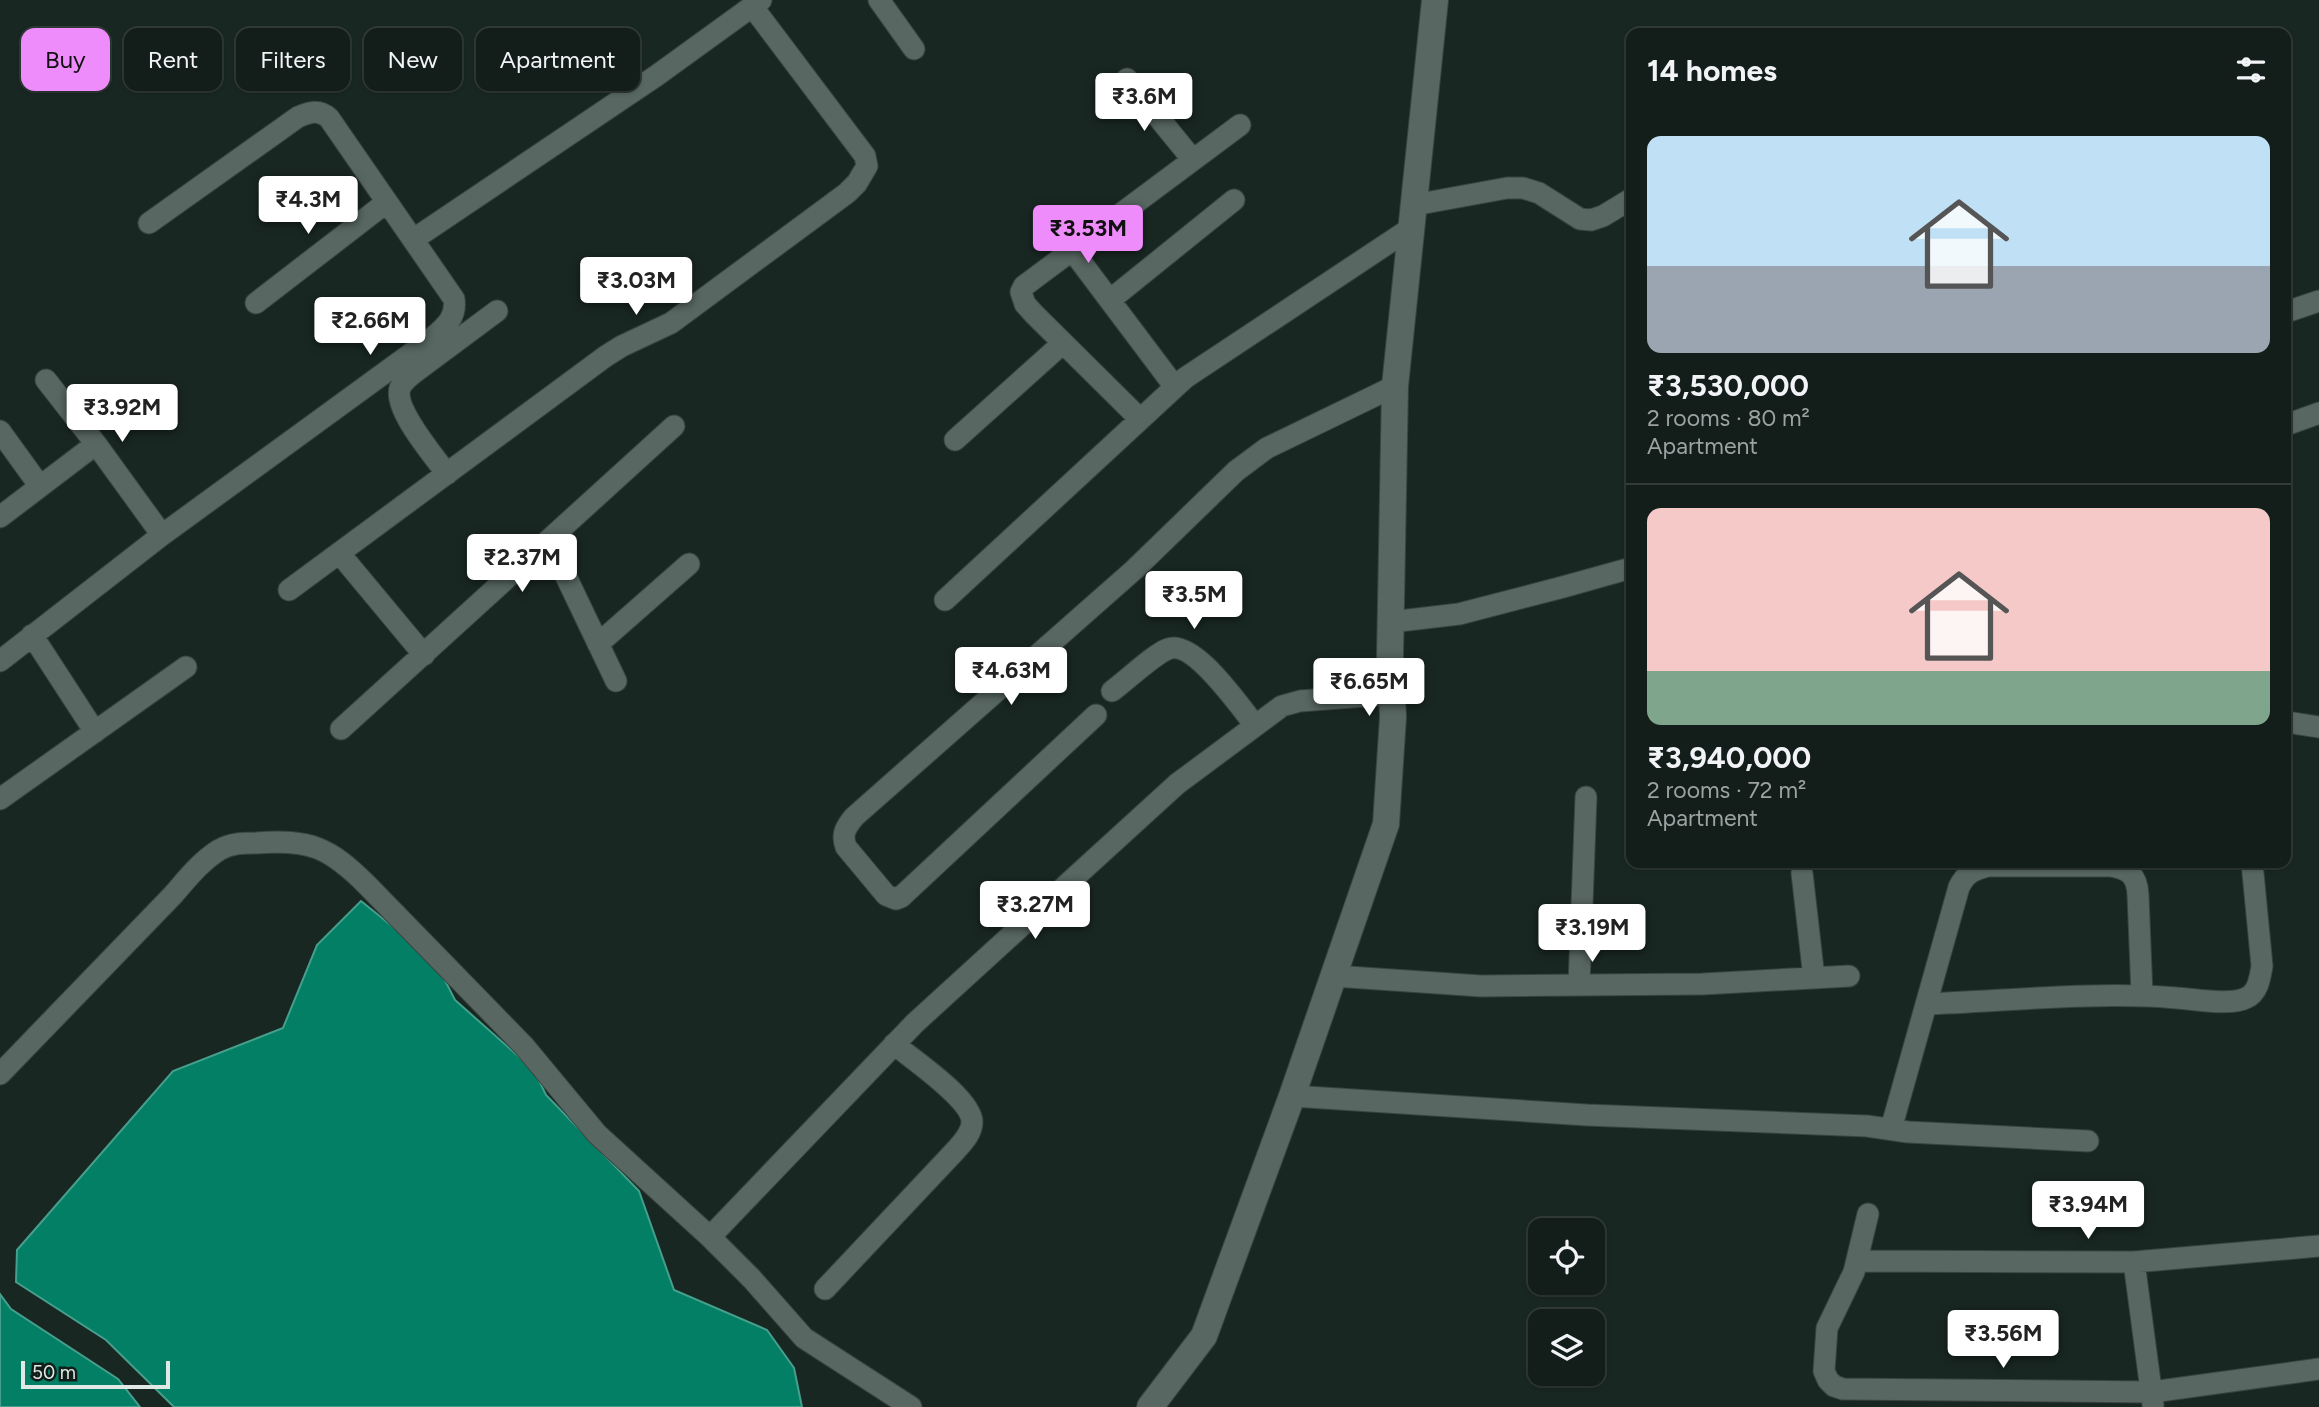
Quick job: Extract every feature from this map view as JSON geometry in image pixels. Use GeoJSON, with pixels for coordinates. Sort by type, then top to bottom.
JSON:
{"type":"FeatureCollection","features":[{"type":"Feature","properties":{"kind":"street"},"geometry":{"type":"LineString","coordinates":[[879,0],[914,49]]}},
{"type":"Feature","properties":{"kind":"street"},"geometry":{"type":"LineString","coordinates":[[1150,1407],[1204,1336],[1387,824],[1393,718],[1391,622],[1395,386],[1435,0]]}},
{"type":"Feature","properties":{"kind":"street"},"geometry":{"type":"LineString","coordinates":[[289,590],[606,356],[671,323],[846,193],[864,174],[867,166],[865,156],[757,3],[414,239]]}},
{"type":"Feature","properties":{"kind":"street"},"geometry":{"type":"LineString","coordinates":[[1127,79],[1193,160]]}},
{"type":"Feature","properties":{"kind":"street"},"geometry":{"type":"LineString","coordinates":[[0,661],[162,535],[431,339],[452,319],[454,299],[329,118],[319,111],[298,117],[149,223]]}},
{"type":"Feature","properties":{"kind":"street"},"geometry":{"type":"LineString","coordinates":[[1140,419],[1025,304],[1021,292],[1024,286],[1240,125]]}},
{"type":"Feature","properties":{"kind":"street"},"geometry":{"type":"LineString","coordinates":[[945,600],[1185,377],[1413,216],[1507,188],[1523,188],[1552,200],[1580,219],[1591,220],[1626,202]]}},
{"type":"Feature","properties":{"kind":"street"},"geometry":{"type":"LineString","coordinates":[[1110,300],[1234,200]]}},
{"type":"Feature","properties":{"kind":"street"},"geometry":{"type":"LineString","coordinates":[[256,303],[387,202]]}},
{"type":"Feature","properties":{"kind":"street"},"geometry":{"type":"LineString","coordinates":[[1072,250],[1175,387]]}},
{"type":"Feature","properties":{"kind":"street"},"geometry":{"type":"LineString","coordinates":[[2291,310],[2319,301]]}},
{"type":"Feature","properties":{"kind":"street"},"geometry":{"type":"LineString","coordinates":[[447,474],[404,413],[399,400],[400,389],[404,381],[415,372],[497,311]]}},
{"type":"Feature","properties":{"kind":"street"},"geometry":{"type":"LineString","coordinates":[[955,440],[1063,343]]}},
{"type":"Feature","properties":{"kind":"street"},"geometry":{"type":"LineString","coordinates":[[46,380],[162,535]]}},
{"type":"Feature","properties":{"kind":"street"},"geometry":{"type":"LineString","coordinates":[[1096,715],[901,897],[896,899],[886,895],[846,848],[843,841],[844,831],[854,817],[1135,569],[1236,471],[1267,448],[1395,386]]}},
{"type":"Feature","properties":{"kind":"street"},"geometry":{"type":"LineString","coordinates":[[2291,423],[2319,413]]}},
{"type":"Feature","properties":{"kind":"street"},"geometry":{"type":"LineString","coordinates":[[341,729],[674,426]]}},
{"type":"Feature","properties":{"kind":"street"},"geometry":{"type":"LineString","coordinates":[[0,430],[39,485]]}},
{"type":"Feature","properties":{"kind":"street"},"geometry":{"type":"LineString","coordinates":[[0,517],[96,444]]}},
{"type":"Feature","properties":{"kind":"street"},"geometry":{"type":"LineString","coordinates":[[549,541],[616,681]]}},
{"type":"Feature","properties":{"kind":"street"},"geometry":{"type":"LineString","coordinates":[[340,554],[424,655]]}},
{"type":"Feature","properties":{"kind":"street"},"geometry":{"type":"LineString","coordinates":[[598,644],[690,564]]}},
{"type":"Feature","properties":{"kind":"street"},"geometry":{"type":"LineString","coordinates":[[1391,622],[1459,614],[1626,569]]}},
{"type":"Feature","properties":{"kind":"street"},"geometry":{"type":"LineString","coordinates":[[32,635],[95,732]]}},
{"type":"Feature","properties":{"kind":"street"},"geometry":{"type":"LineString","coordinates":[[1112,691],[1166,649],[1178,646],[1190,652],[1204,665],[1255,725]]}},
{"type":"Feature","properties":{"kind":"street"},"geometry":{"type":"LineString","coordinates":[[0,799],[186,667]]}},
{"type":"Feature","properties":{"kind":"street"},"geometry":{"type":"LineString","coordinates":[[710,1237],[915,1023],[1177,784],[1282,706],[1300,701],[1392,694]]}},
{"type":"Feature","properties":{"kind":"street"},"geometry":{"type":"LineString","coordinates":[[2291,723],[2319,727]]}},
{"type":"Feature","properties":{"kind":"street"},"geometry":{"type":"LineString","coordinates":[[1578,985],[1586,797]]}},
{"type":"Feature","properties":{"kind":"street"},"geometry":{"type":"LineString","coordinates":[[0,1074],[196,868],[220,849],[235,844],[267,842],[313,845],[347,865],[367,885],[524,1046],[597,1134],[710,1237],[752,1279],[804,1338],[911,1407]]}},
{"type":"Feature","properties":{"kind":"street"},"geometry":{"type":"LineString","coordinates":[[1891,1129],[1959,887],[1965,876],[1980,868]]}},
{"type":"Feature","properties":{"kind":"street"},"geometry":{"type":"LineString","coordinates":[[2125,868],[2131,872],[2137,884],[2142,995]]}},
{"type":"Feature","properties":{"kind":"street"},"geometry":{"type":"LineString","coordinates":[[1926,1004],[2142,995],[2237,1002],[2249,998],[2260,980],[2262,966],[2252,868]]}},
{"type":"Feature","properties":{"kind":"street"},"geometry":{"type":"LineString","coordinates":[[1802,873],[1814,978]]}},
{"type":"Feature","properties":{"kind":"street"},"geometry":{"type":"LineString","coordinates":[[1334,976],[1481,986],[1703,984],[1850,976]]}},
{"type":"Feature","properties":{"kind":"street"},"geometry":{"type":"LineString","coordinates":[[825,1289],[970,1133],[971,1113],[961,1100],[894,1044]]}},
{"type":"Feature","properties":{"kind":"street"},"geometry":{"type":"LineString","coordinates":[[1292,1096],[1587,1115],[1867,1126],[1908,1132],[2088,1141]]}},
{"type":"Feature","properties":{"kind":"street"},"geometry":{"type":"LineString","coordinates":[[1868,1214],[1858,1261],[1827,1328],[1825,1371],[1834,1386],[1843,1389],[2153,1400],[2319,1369]]}},
{"type":"Feature","properties":{"kind":"street"},"geometry":{"type":"LineString","coordinates":[[1858,1261],[2134,1262],[2319,1246]]}},
{"type":"Feature","properties":{"kind":"street"},"geometry":{"type":"LineString","coordinates":[[2134,1262],[2153,1400]]}},
{"type":"Feature","properties":{"kind":"shaded area"},"geometry":{"type":"Polygon","coordinates":[[[361,901],[435,961],[455,1000],[534,1070],[546,1095],[639,1191],[674,1290],[767,1330],[794,1368],[802,1407],[174,1407],[106,1340],[16,1282],[17,1250],[173,1071],[283,1028],[317,945],[361,901]]]}},
{"type":"Feature","properties":{"kind":"shaded area"},"geometry":{"type":"Polygon","coordinates":[[[0,1294],[11,1309],[118,1379],[140,1407],[0,1407],[0,1294]]]}}]}
